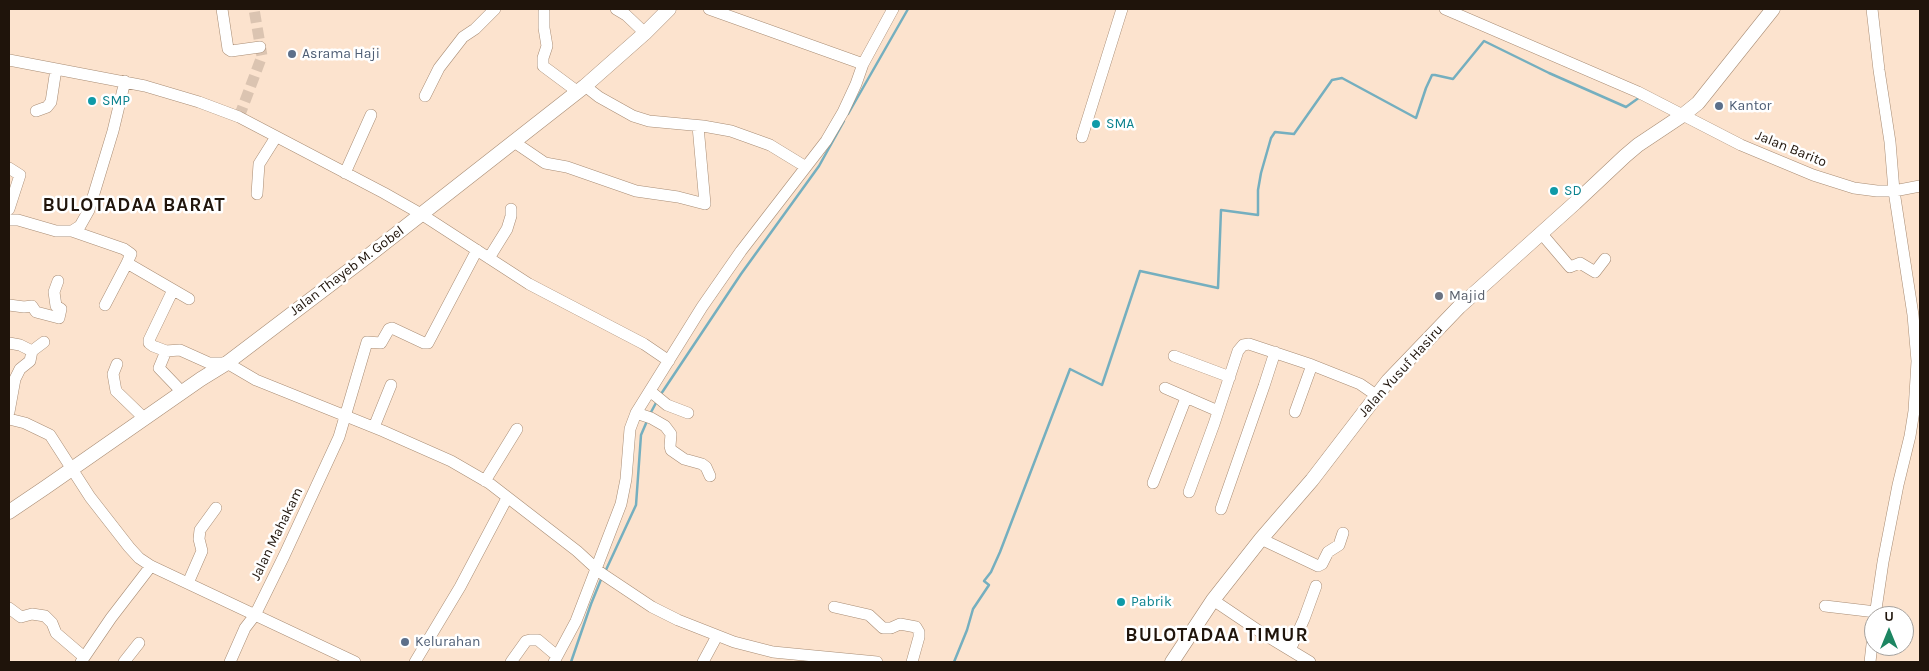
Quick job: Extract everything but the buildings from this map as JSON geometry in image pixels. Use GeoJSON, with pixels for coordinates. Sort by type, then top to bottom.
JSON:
{"type":"FeatureCollection","features":[{"type":"Feature","properties":{"kind":"main road","name":"Jalan Thayeb M. Gobel"},"geometry":{"type":"LineString","coordinates":[[9,512],[227,363],[581,89],[645,33],[669,9]]}},
{"type":"Feature","properties":{"kind":"main road","name":"Jalan Yusuf Hasiru"},"geometry":{"type":"LineString","coordinates":[[1172,662],[1213,600],[1262,538],[1312,480],[1376,396],[1459,307],[1638,145],[1683,116],[1706,95],[1773,9]]}},
{"type":"Feature","properties":{"kind":"street"},"geometry":{"type":"LineString","coordinates":[[222,9],[228,49],[231,51],[260,47]]}},
{"type":"Feature","properties":{"kind":"street"},"geometry":{"type":"LineString","coordinates":[[425,96],[440,68],[463,37],[479,26],[495,9]]}},
{"type":"Feature","properties":{"kind":"street"},"geometry":{"type":"LineString","coordinates":[[616,9],[626,15],[645,33]]}},
{"type":"Feature","properties":{"kind":"street"},"geometry":{"type":"LineString","coordinates":[[709,9],[863,64]]}},
{"type":"Feature","properties":{"kind":"street"},"geometry":{"type":"LineString","coordinates":[[511,662],[526,641],[530,640],[538,640],[555,660],[602,573],[626,479],[630,429],[645,416],[669,361],[741,251],[826,141],[843,112],[863,64],[893,9]]}},
{"type":"Feature","properties":{"kind":"street"},"geometry":{"type":"LineString","coordinates":[[1082,137],[1122,9]]}},
{"type":"Feature","properties":{"kind":"street","name":"Jalan Barito"},"geometry":{"type":"LineString","coordinates":[[1444,9],[1638,92],[1741,145],[1820,177],[1854,188],[1877,192],[1920,186]]}},
{"type":"Feature","properties":{"kind":"street"},"geometry":{"type":"LineString","coordinates":[[1872,9],[1890,142],[1894,191],[1917,315],[1919,361],[1910,436],[1894,504],[1876,606]]}},
{"type":"Feature","properties":{"kind":"street"},"geometry":{"type":"LineString","coordinates":[[544,11],[544,28],[548,46],[543,58],[543,66],[581,89],[638,118],[731,131],[760,140],[806,167]]}},
{"type":"Feature","properties":{"kind":"street"},"geometry":{"type":"LineString","coordinates":[[9,60],[125,81],[218,108],[421,214],[538,290],[644,344],[669,361]]}},
{"type":"Feature","properties":{"kind":"street"},"geometry":{"type":"LineString","coordinates":[[36,111],[47,107],[51,102],[56,69]]}},
{"type":"Feature","properties":{"kind":"street"},"geometry":{"type":"LineString","coordinates":[[72,232],[80,226],[90,210],[113,131],[125,81]]}},
{"type":"Feature","properties":{"kind":"street"},"geometry":{"type":"LineString","coordinates":[[345,173],[371,115]]}},
{"type":"Feature","properties":{"kind":"street"},"geometry":{"type":"LineString","coordinates":[[514,142],[545,163],[567,166],[636,192],[678,197],[705,204],[698,126]]}},
{"type":"Feature","properties":{"kind":"street"},"geometry":{"type":"LineString","coordinates":[[257,194],[259,164],[276,137]]}},
{"type":"Feature","properties":{"kind":"street"},"geometry":{"type":"LineString","coordinates":[[9,168],[20,175],[9,210]]}},
{"type":"Feature","properties":{"kind":"street"},"geometry":{"type":"LineString","coordinates":[[489,258],[507,229],[511,209]]}},
{"type":"Feature","properties":{"kind":"street"},"geometry":{"type":"LineString","coordinates":[[9,220],[18,220],[56,231],[72,232],[129,252],[131,256],[106,305]]}},
{"type":"Feature","properties":{"kind":"street"},"geometry":{"type":"LineString","coordinates":[[1541,233],[1570,267],[1580,263],[1595,272],[1605,258]]}},
{"type":"Feature","properties":{"kind":"street","name":"Jalan Mahakam"},"geometry":{"type":"LineString","coordinates":[[230,662],[320,481],[347,416],[366,342],[381,343],[389,329],[392,328],[424,343],[428,343],[477,250]]}},
{"type":"Feature","properties":{"kind":"street"},"geometry":{"type":"LineString","coordinates":[[127,263],[189,299]]}},
{"type":"Feature","properties":{"kind":"street"},"geometry":{"type":"LineString","coordinates":[[9,305],[32,306],[36,312],[58,318],[62,309],[56,306],[54,292],[58,281]]}},
{"type":"Feature","properties":{"kind":"street"},"geometry":{"type":"LineString","coordinates":[[173,290],[148,341],[151,345],[166,351],[180,350],[205,362],[227,363],[256,380],[374,427],[451,461],[485,481],[577,551],[602,573],[652,607],[678,620],[717,636],[750,647],[773,652],[877,662]]}},
{"type":"Feature","properties":{"kind":"street"},"geometry":{"type":"LineString","coordinates":[[9,412],[15,379],[20,369],[30,361],[32,351],[44,342]]}},
{"type":"Feature","properties":{"kind":"street"},"geometry":{"type":"LineString","coordinates":[[9,343],[20,345],[32,351]]}},
{"type":"Feature","properties":{"kind":"street"},"geometry":{"type":"LineString","coordinates":[[1189,492],[1238,352],[1243,345],[1249,344],[1312,365],[1360,384],[1376,396]]}},
{"type":"Feature","properties":{"kind":"street"},"geometry":{"type":"LineString","coordinates":[[166,351],[158,368],[182,392]]}},
{"type":"Feature","properties":{"kind":"street"},"geometry":{"type":"LineString","coordinates":[[1221,509],[1275,352]]}},
{"type":"Feature","properties":{"kind":"street"},"geometry":{"type":"LineString","coordinates":[[1174,356],[1230,377]]}},
{"type":"Feature","properties":{"kind":"street"},"geometry":{"type":"LineString","coordinates":[[116,364],[113,374],[116,391],[145,418]]}},
{"type":"Feature","properties":{"kind":"street"},"geometry":{"type":"LineString","coordinates":[[1295,412],[1312,365]]}},
{"type":"Feature","properties":{"kind":"street"},"geometry":{"type":"LineString","coordinates":[[374,427],[391,386]]}},
{"type":"Feature","properties":{"kind":"street"},"geometry":{"type":"LineString","coordinates":[[1165,388],[1218,411]]}},
{"type":"Feature","properties":{"kind":"street"},"geometry":{"type":"LineString","coordinates":[[655,396],[667,404],[688,413]]}},
{"type":"Feature","properties":{"kind":"street"},"geometry":{"type":"LineString","coordinates":[[1153,483],[1186,398]]}},
{"type":"Feature","properties":{"kind":"street"},"geometry":{"type":"LineString","coordinates":[[645,416],[670,431],[671,450],[684,459],[698,462],[706,467],[710,476]]}},
{"type":"Feature","properties":{"kind":"street"},"geometry":{"type":"LineString","coordinates":[[9,419],[24,422],[50,435],[90,498],[129,548],[150,566],[355,662]]}},
{"type":"Feature","properties":{"kind":"street"},"geometry":{"type":"LineString","coordinates":[[485,481],[517,429]]}},
{"type":"Feature","properties":{"kind":"street"},"geometry":{"type":"LineString","coordinates":[[415,662],[460,587],[507,498]]}},
{"type":"Feature","properties":{"kind":"street"},"geometry":{"type":"LineString","coordinates":[[188,583],[202,551],[199,539],[200,530],[216,508]]}},
{"type":"Feature","properties":{"kind":"street"},"geometry":{"type":"LineString","coordinates":[[1262,538],[1318,566],[1322,564],[1328,552],[1339,545],[1343,533]]}},
{"type":"Feature","properties":{"kind":"street"},"geometry":{"type":"LineString","coordinates":[[9,608],[21,617],[32,614],[45,616],[52,623],[56,633],[83,660],[150,566]]}},
{"type":"Feature","properties":{"kind":"street"},"geometry":{"type":"LineString","coordinates":[[1290,650],[1316,586]]}},
{"type":"Feature","properties":{"kind":"street"},"geometry":{"type":"LineString","coordinates":[[1213,600],[1310,662]]}},
{"type":"Feature","properties":{"kind":"street"},"geometry":{"type":"LineString","coordinates":[[1825,606],[1864,612]]}},
{"type":"Feature","properties":{"kind":"street"},"geometry":{"type":"LineString","coordinates":[[834,607],[868,615],[883,628],[891,628],[900,624],[916,627],[919,632],[919,638],[912,662]]}},
{"type":"Feature","properties":{"kind":"street"},"geometry":{"type":"LineString","coordinates":[[703,662],[717,636]]}},
{"type":"Feature","properties":{"kind":"street"},"geometry":{"type":"LineString","coordinates":[[124,662],[139,642]]}},
{"type":"Feature","properties":{"kind":"waterway"},"geometry":{"type":"LineString","coordinates":[[848,114],[908,9]]}},
{"type":"Feature","properties":{"kind":"waterway"},"geometry":{"type":"LineString","coordinates":[[954,662],[973,609],[989,585],[984,581],[991,572],[1000,552],[1070,369],[1102,385],[1140,271],[1218,288],[1221,210],[1258,215],[1258,190],[1271,138],[1275,132],[1294,134],[1332,80],[1342,78],[1416,118],[1432,75],[1453,79],[1484,41],[1549,73],[1626,107],[1640,97]]}},
{"type":"Feature","properties":{"kind":"waterway"},"geometry":{"type":"LineString","coordinates":[[661,394],[741,274],[819,166],[844,121]]}},
{"type":"Feature","properties":{"kind":"waterway"},"geometry":{"type":"LineString","coordinates":[[650,414],[657,401]]}},
{"type":"Feature","properties":{"kind":"waterway"},"geometry":{"type":"LineString","coordinates":[[605,572],[636,505],[641,435],[647,421]]}},
{"type":"Feature","properties":{"kind":"waterway"},"geometry":{"type":"LineString","coordinates":[[571,662],[602,577]]}},
{"type":"Feature","properties":{"kind":"tunnel"},"geometry":{"type":"LineString","coordinates":[[239,117],[262,56],[254,9]]}},
{"type":"Feature","properties":{"kind":"place","name":"Asrama Haji"},"geometry":{"type":"Point","coordinates":[292,54]}},
{"type":"Feature","properties":{"kind":"place","name":"SMP"},"geometry":{"type":"Point","coordinates":[92,101]}},
{"type":"Feature","properties":{"kind":"place","name":"Kantor"},"geometry":{"type":"Point","coordinates":[1719,106]}},
{"type":"Feature","properties":{"kind":"place","name":"SMA"},"geometry":{"type":"Point","coordinates":[1096,124]}},
{"type":"Feature","properties":{"kind":"place","name":"SD"},"geometry":{"type":"Point","coordinates":[1554,191]}},
{"type":"Feature","properties":{"kind":"place","name":"Majid"},"geometry":{"type":"Point","coordinates":[1439,296]}},
{"type":"Feature","properties":{"kind":"place","name":"Pabrik"},"geometry":{"type":"Point","coordinates":[1121,602]}},
{"type":"Feature","properties":{"kind":"place","name":"Kelurahan"},"geometry":{"type":"Point","coordinates":[405,642]}},
{"type":"Feature","properties":{"kind":"district","name":"BULOTADAA BARAT"},"geometry":{"type":"Point","coordinates":[134,206]}},
{"type":"Feature","properties":{"kind":"district","name":"BULOTADAA TIMUR"},"geometry":{"type":"Point","coordinates":[1217,636]}}]}
